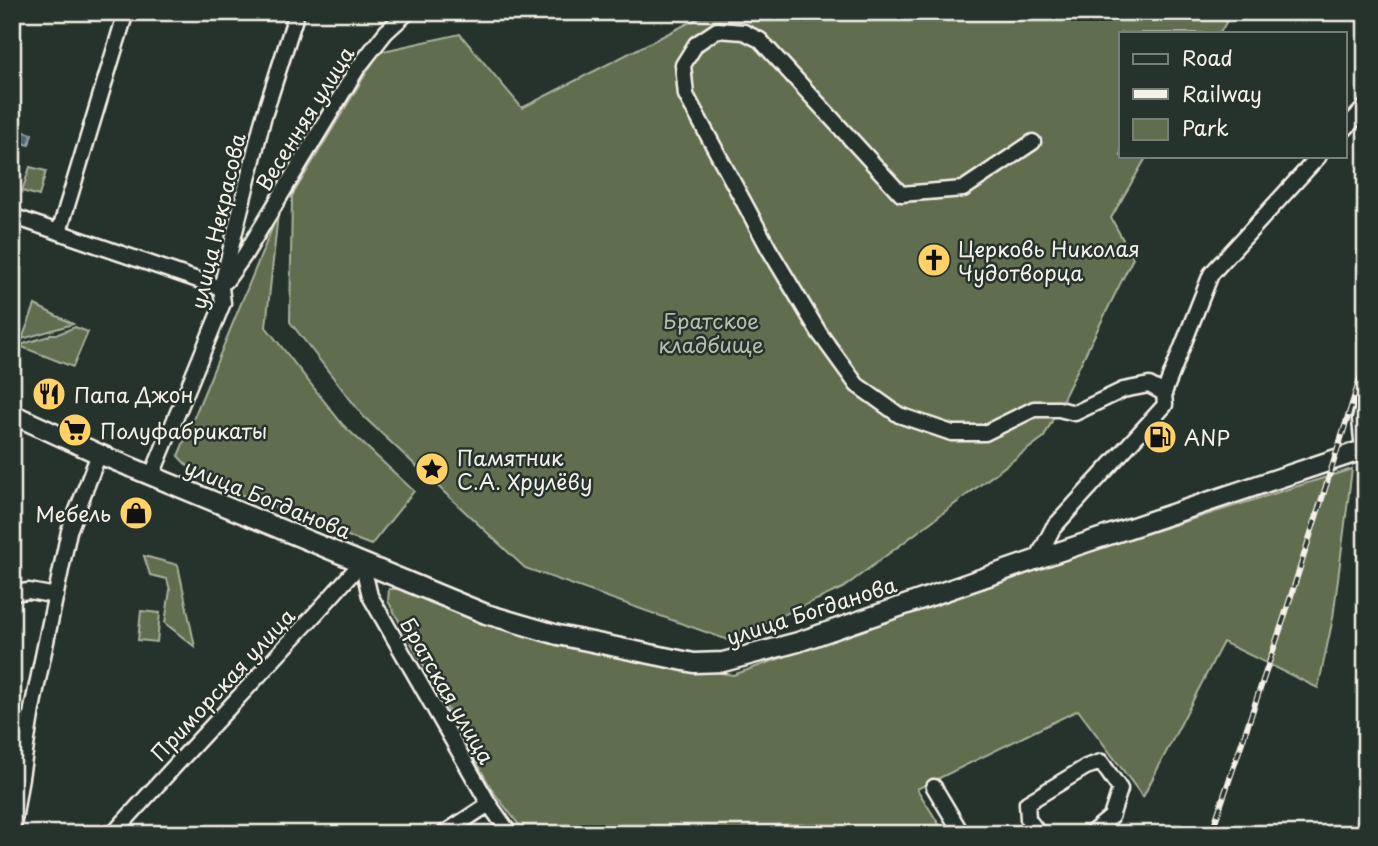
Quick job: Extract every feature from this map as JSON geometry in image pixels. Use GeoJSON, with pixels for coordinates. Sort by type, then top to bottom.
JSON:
{"type":"FeatureCollection","features":[{"type":"Feature","properties":{"kind":"main road","name":"улица Богданова"},"geometry":{"type":"LineString","coordinates":[[12,414],[99,454],[486,614],[558,635],[694,663],[723,662],[797,642],[1364,450]]}},
{"type":"Feature","properties":{"kind":"street"},"geometry":{"type":"LineString","coordinates":[[59,232],[126,12]]}},
{"type":"Feature","properties":{"kind":"street","name":"улица Некрасова"},"geometry":{"type":"LineString","coordinates":[[152,475],[223,303],[221,288],[263,119],[297,12]]}},
{"type":"Feature","properties":{"kind":"street","name":"Весенняя улица"},"geometry":{"type":"LineString","coordinates":[[221,288],[244,256],[357,69],[386,32],[408,12]]}},
{"type":"Feature","properties":{"kind":"street"},"geometry":{"type":"LineString","coordinates":[[1033,142],[963,189],[901,194],[760,40],[744,32],[717,30],[695,44],[683,65],[687,95],[769,249],[820,334],[857,385],[899,415],[952,433],[985,433],[1034,409],[1059,409],[1075,413],[1123,390],[1149,385],[1164,393]]}},
{"type":"Feature","properties":{"kind":"street"},"geometry":{"type":"LineString","coordinates":[[1346,128],[1366,106]]}},
{"type":"Feature","properties":{"kind":"street"},"geometry":{"type":"LineString","coordinates":[[1037,559],[1053,528],[1165,405],[1164,393],[1211,274],[1317,158]]}},
{"type":"Feature","properties":{"kind":"street"},"geometry":{"type":"LineString","coordinates":[[12,216],[221,288]]}},
{"type":"Feature","properties":{"kind":"street"},"geometry":{"type":"LineString","coordinates":[[1364,450],[1360,421],[1366,394]]}},
{"type":"Feature","properties":{"kind":"street"},"geometry":{"type":"LineString","coordinates":[[12,833],[32,709],[69,531],[99,454]]}},
{"type":"Feature","properties":{"kind":"street","name":"Братская улица"},"geometry":{"type":"LineString","coordinates":[[362,562],[370,596],[489,804],[510,834]]}},
{"type":"Feature","properties":{"kind":"street","name":"Приморская улица"},"geometry":{"type":"LineString","coordinates":[[113,834],[362,562]]}},
{"type":"Feature","properties":{"kind":"street"},"geometry":{"type":"LineString","coordinates":[[12,593],[29,591],[56,596]]}},
{"type":"Feature","properties":{"kind":"street"},"geometry":{"type":"LineString","coordinates":[[1039,834],[1028,819],[1027,803],[1086,767],[1101,762],[1120,789],[1111,817],[1090,834]]}},
{"type":"Feature","properties":{"kind":"street"},"geometry":{"type":"LineString","coordinates":[[934,788],[962,834]]}},
{"type":"Feature","properties":{"kind":"street"},"geometry":{"type":"LineString","coordinates":[[443,834],[489,804]]}},
{"type":"Feature","properties":{"kind":"green space","name":"Братское кладбище"},"geometry":{"type":"Polygon","coordinates":[[[710,12],[1232,12],[1221,32],[1119,32],[1119,158],[1146,158],[1111,218],[1133,258],[1044,437],[843,588],[728,640],[525,568],[364,417],[290,322],[292,196],[379,52],[460,34],[522,108],[710,12]]]}},
{"type":"Feature","properties":{"kind":"green space"},"geometry":{"type":"Polygon","coordinates":[[[30,167],[46,171],[39,196],[22,191],[30,167]]]}},
{"type":"Feature","properties":{"kind":"green space"},"geometry":{"type":"Polygon","coordinates":[[[278,214],[266,327],[343,425],[414,491],[371,545],[199,478],[178,456],[278,214]]]}},
{"type":"Feature","properties":{"kind":"green space"},"geometry":{"type":"Polygon","coordinates":[[[35,305],[73,324],[22,339],[35,305]]]}},
{"type":"Feature","properties":{"kind":"green space"},"geometry":{"type":"Polygon","coordinates":[[[75,327],[88,332],[73,367],[22,347],[23,344],[75,327]]]}},
{"type":"Feature","properties":{"kind":"green space"},"geometry":{"type":"Polygon","coordinates":[[[1352,469],[1333,618],[1318,688],[1223,642],[1143,797],[1078,710],[917,789],[945,834],[526,834],[492,790],[388,601],[389,589],[400,589],[500,628],[576,649],[733,675],[1044,566],[1352,469]]]}},
{"type":"Feature","properties":{"kind":"green space"},"geometry":{"type":"Polygon","coordinates":[[[144,556],[178,565],[195,647],[165,623],[170,590],[167,579],[150,575],[144,556]]]}},
{"type":"Feature","properties":{"kind":"green space"},"geometry":{"type":"Polygon","coordinates":[[[141,611],[160,613],[157,642],[138,640],[141,611]]]}},
{"type":"Feature","properties":{"kind":"water"},"geometry":{"type":"Polygon","coordinates":[[[12,128],[32,134],[29,145],[12,139],[12,128]]]}},
{"type":"Feature","properties":{"kind":"railway"},"geometry":{"type":"LineString","coordinates":[[1211,834],[1283,621],[1366,360]]}},
{"type":"Feature","properties":{"kind":"place","name":"Церковь Николая Чудотворца"},"geometry":{"type":"Point","coordinates":[934,260]}},
{"type":"Feature","properties":{"kind":"place","name":"Папа Джон"},"geometry":{"type":"Point","coordinates":[49,394]}},
{"type":"Feature","properties":{"kind":"place","name":"Полуфабрикаты"},"geometry":{"type":"Point","coordinates":[75,430]}},
{"type":"Feature","properties":{"kind":"place","name":"ANP"},"geometry":{"type":"Point","coordinates":[1160,437]}},
{"type":"Feature","properties":{"kind":"place","name":"Памятник С.А. Хрулёву"},"geometry":{"type":"Point","coordinates":[432,469]}},
{"type":"Feature","properties":{"kind":"place","name":"Мебель"},"geometry":{"type":"Point","coordinates":[136,513]}}]}
